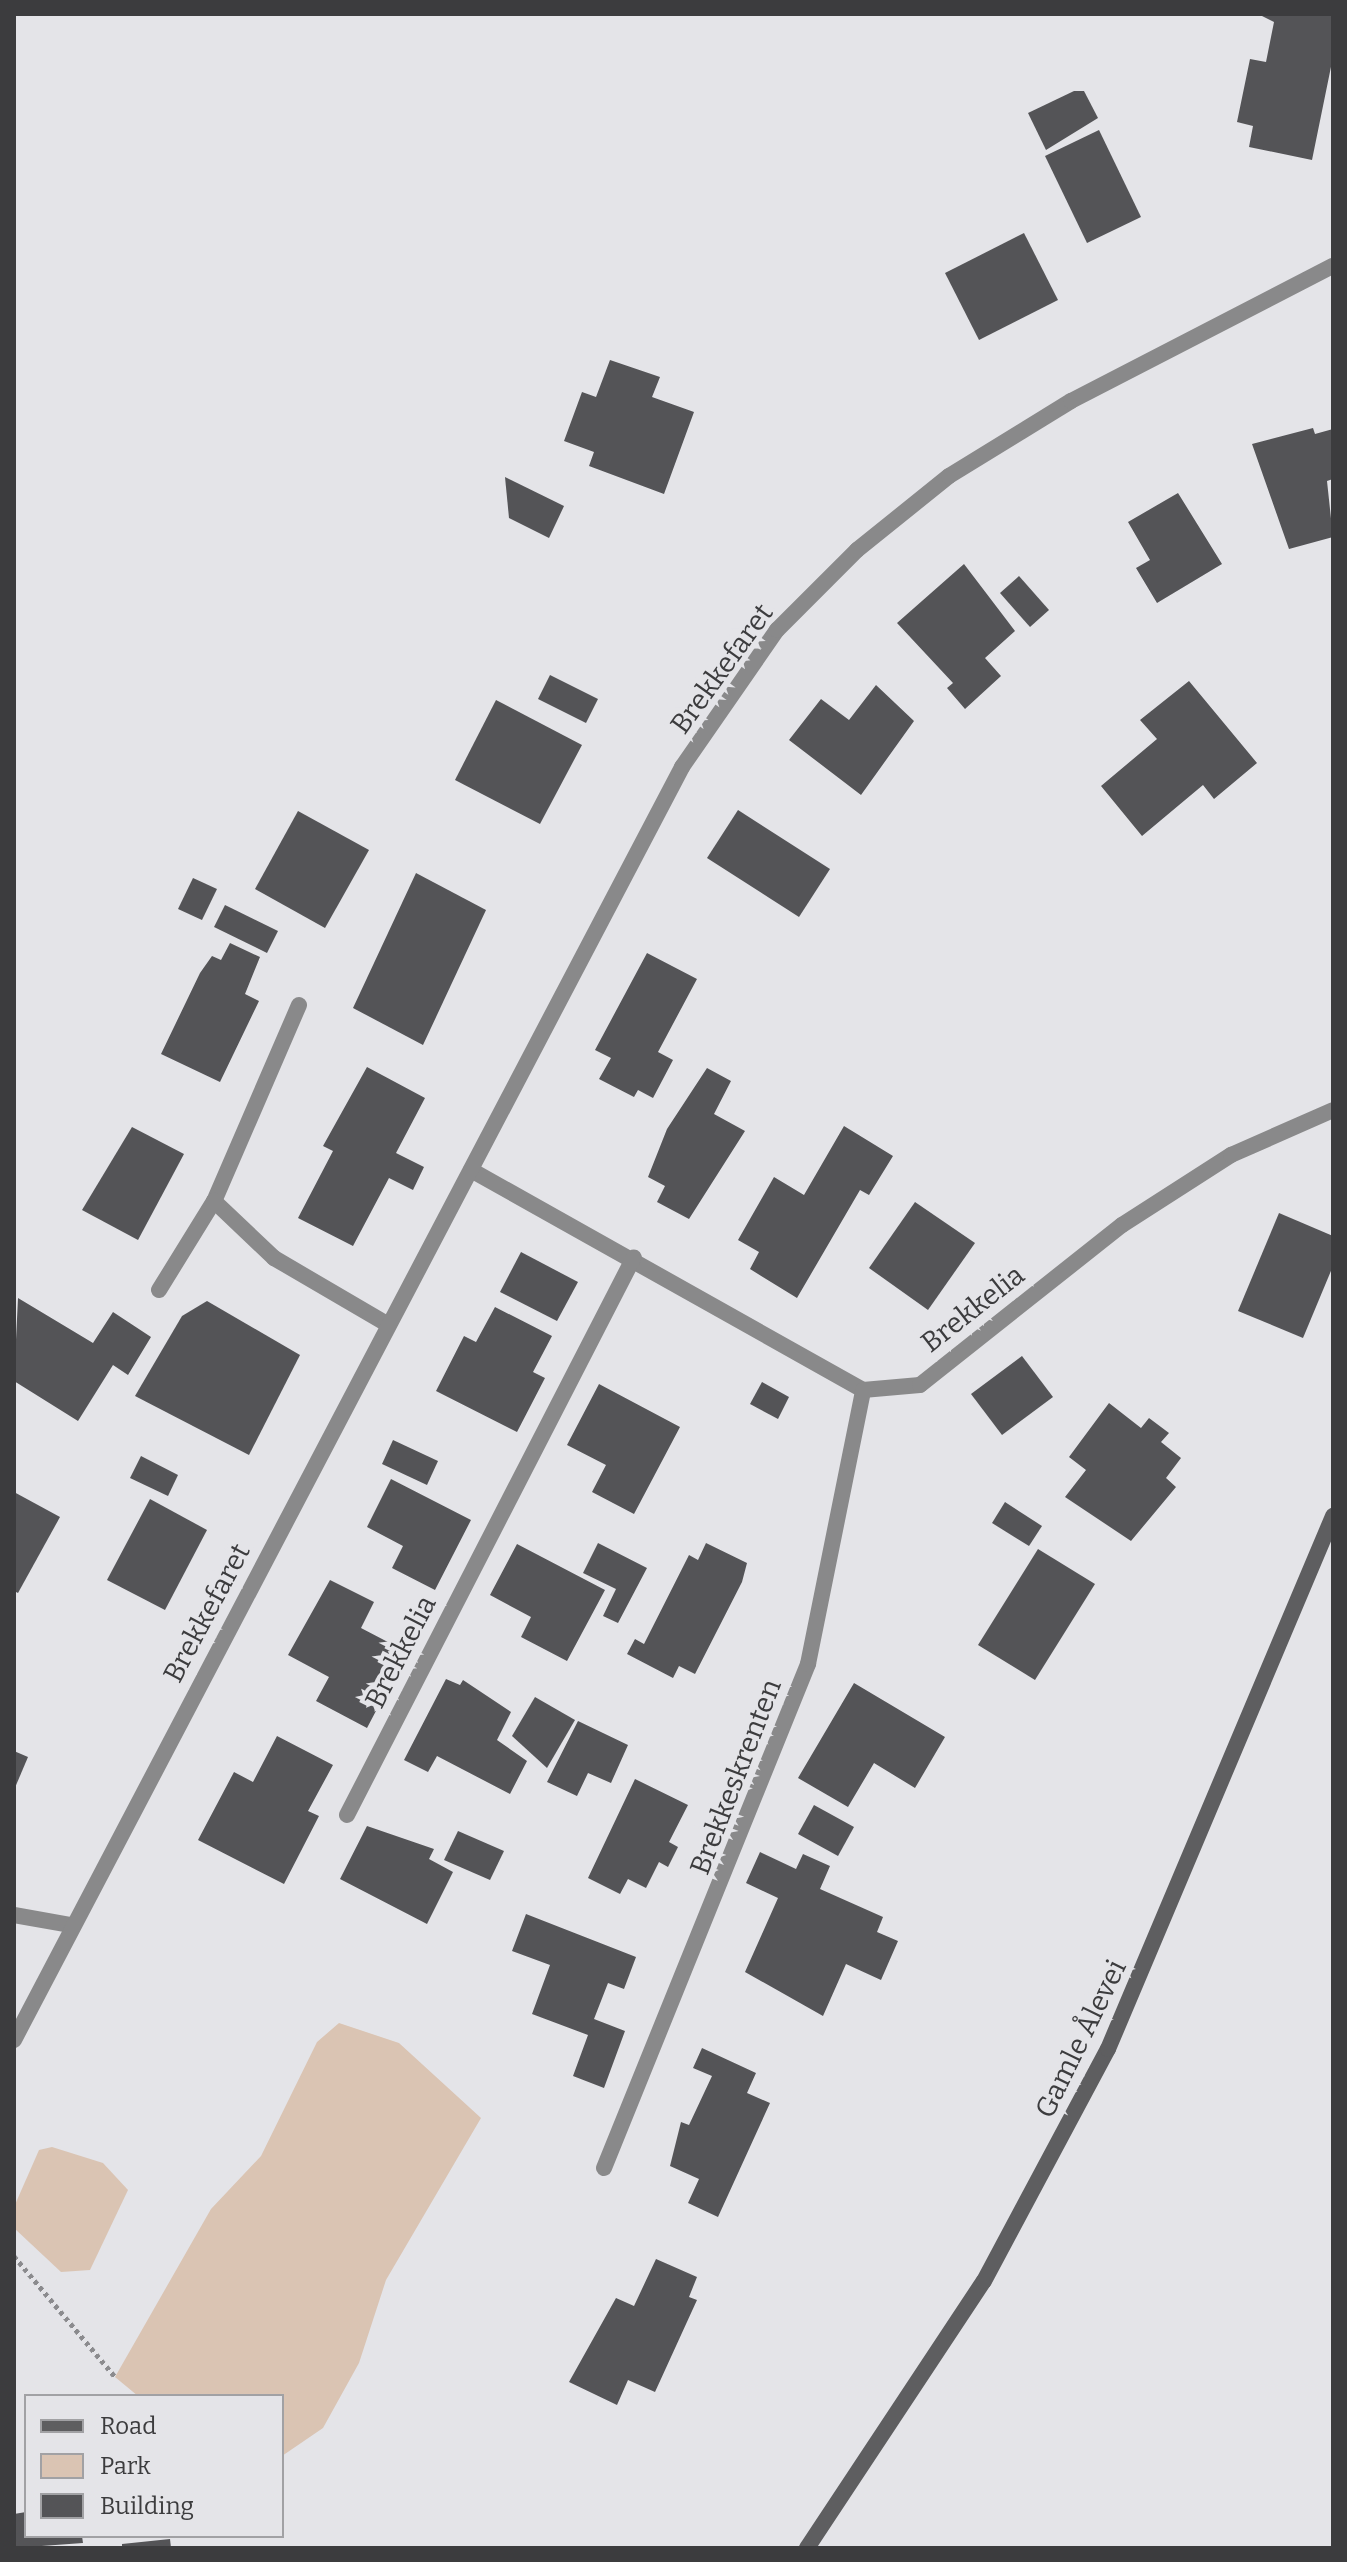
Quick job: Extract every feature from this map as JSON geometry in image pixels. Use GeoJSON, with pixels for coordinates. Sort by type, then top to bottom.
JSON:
{"type":"FeatureCollection","features":[{"type":"Feature","properties":{"kind":"main road","name":"Gamle Ålevei"},"geometry":{"type":"LineString","coordinates":[[807,2548],[984,2281],[1108,2049],[1333,1516]]}},
{"type":"Feature","properties":{"kind":"street","name":"Brekkefaret"},"geometry":{"type":"LineString","coordinates":[[14,2040],[71,1925],[682,767],[777,630],[857,550],[949,476],[1071,401],[1333,266]]}},
{"type":"Feature","properties":{"kind":"street"},"geometry":{"type":"LineString","coordinates":[[159,1290],[214,1201],[299,1005]]}},
{"type":"Feature","properties":{"kind":"street","name":"Brekkelia"},"geometry":{"type":"LineString","coordinates":[[863,1390],[920,1385],[1122,1225],[1231,1155],[1333,1110]]}},
{"type":"Feature","properties":{"kind":"street"},"geometry":{"type":"LineString","coordinates":[[471,1170],[634,1257],[863,1390]]}},
{"type":"Feature","properties":{"kind":"street"},"geometry":{"type":"LineString","coordinates":[[214,1201],[274,1258],[387,1324]]}},
{"type":"Feature","properties":{"kind":"street","name":"Brekkelia"},"geometry":{"type":"LineString","coordinates":[[347,1815],[634,1257]]}},
{"type":"Feature","properties":{"kind":"street","name":"Brekkeskrenten"},"geometry":{"type":"LineString","coordinates":[[604,2168],[808,1664],[863,1390]]}},
{"type":"Feature","properties":{"kind":"street"},"geometry":{"type":"LineString","coordinates":[[14,1915],[71,1925]]}},
{"type":"Feature","properties":{"kind":"path"},"geometry":{"type":"LineString","coordinates":[[14,2256],[115,2377]]}},
{"type":"Feature","properties":{"kind":"green space"},"geometry":{"type":"Polygon","coordinates":[[[339,2023],[399,2043],[481,2118],[386,2280],[359,2363],[323,2428],[284,2455],[284,2394],[136,2394],[115,2377],[211,2209],[261,2156],[317,2042],[339,2023]]]}},
{"type":"Feature","properties":{"kind":"green space"},"geometry":{"type":"Polygon","coordinates":[[[52,2147],[103,2163],[128,2190],[90,2270],[61,2272],[14,2228],[14,2207],[39,2150],[52,2147]]]}},
{"type":"Feature","properties":{"kind":"building"},"geometry":{"type":"Polygon","coordinates":[[[1258,14],[1333,14],[1333,57],[1312,160],[1249,147],[1253,126],[1237,122],[1250,59],[1266,62],[1274,22],[1258,14]]]}},
{"type":"Feature","properties":{"kind":"building"},"geometry":{"type":"Polygon","coordinates":[[[1074,91],[1084,91],[1098,118],[1046,150],[1028,113],[1074,91]]]}},
{"type":"Feature","properties":{"kind":"building"},"geometry":{"type":"Polygon","coordinates":[[[1099,130],[1141,217],[1087,243],[1045,156],[1099,130]]]}},
{"type":"Feature","properties":{"kind":"building"},"geometry":{"type":"Polygon","coordinates":[[[1024,233],[1058,300],[979,340],[945,273],[1024,233]]]}},
{"type":"Feature","properties":{"kind":"building"},"geometry":{"type":"Polygon","coordinates":[[[610,360],[660,377],[652,397],[694,412],[664,494],[589,466],[594,452],[564,441],[582,392],[596,397],[610,360]]]}},
{"type":"Feature","properties":{"kind":"building"},"geometry":{"type":"Polygon","coordinates":[[[1313,428],[1315,434],[1333,429],[1333,479],[1327,481],[1333,537],[1289,549],[1252,444],[1313,428]]]}},
{"type":"Feature","properties":{"kind":"building"},"geometry":{"type":"Polygon","coordinates":[[[505,477],[564,506],[549,538],[509,518],[505,477]]]}},
{"type":"Feature","properties":{"kind":"building"},"geometry":{"type":"Polygon","coordinates":[[[1178,493],[1222,564],[1157,603],[1136,568],[1150,560],[1128,522],[1178,493]]]}},
{"type":"Feature","properties":{"kind":"building"},"geometry":{"type":"Polygon","coordinates":[[[964,564],[1015,631],[985,658],[1001,676],[965,709],[947,688],[953,683],[897,623],[964,564]]]}},
{"type":"Feature","properties":{"kind":"building"},"geometry":{"type":"Polygon","coordinates":[[[1019,576],[1049,610],[1030,627],[1000,593],[1019,576]]]}},
{"type":"Feature","properties":{"kind":"building"},"geometry":{"type":"Polygon","coordinates":[[[550,675],[598,699],[586,723],[538,699],[550,675]]]}},
{"type":"Feature","properties":{"kind":"building"},"geometry":{"type":"Polygon","coordinates":[[[1189,681],[1257,763],[1214,799],[1203,785],[1142,836],[1101,786],[1157,739],[1140,720],[1189,681]]]}},
{"type":"Feature","properties":{"kind":"building"},"geometry":{"type":"Polygon","coordinates":[[[876,685],[914,721],[861,795],[789,740],[821,699],[849,720],[876,685]]]}},
{"type":"Feature","properties":{"kind":"building"},"geometry":{"type":"Polygon","coordinates":[[[496,700],[582,745],[540,824],[455,780],[496,700]]]}},
{"type":"Feature","properties":{"kind":"building"},"geometry":{"type":"Polygon","coordinates":[[[738,810],[830,869],[799,917],[707,858],[738,810]]]}},
{"type":"Feature","properties":{"kind":"building"},"geometry":{"type":"Polygon","coordinates":[[[298,811],[369,850],[325,928],[255,889],[298,811]]]}},
{"type":"Feature","properties":{"kind":"building"},"geometry":{"type":"Polygon","coordinates":[[[416,873],[486,910],[423,1045],[353,1008],[416,873]]]}},
{"type":"Feature","properties":{"kind":"building"},"geometry":{"type":"Polygon","coordinates":[[[193,878],[217,889],[202,920],[178,909],[193,878]]]}},
{"type":"Feature","properties":{"kind":"building"},"geometry":{"type":"Polygon","coordinates":[[[225,905],[278,931],[267,953],[214,927],[225,905]]]}},
{"type":"Feature","properties":{"kind":"building"},"geometry":{"type":"Polygon","coordinates":[[[230,943],[260,957],[245,994],[259,1001],[220,1082],[161,1054],[200,973],[212,956],[221,960],[230,943]]]}},
{"type":"Feature","properties":{"kind":"building"},"geometry":{"type":"Polygon","coordinates":[[[647,953],[697,979],[658,1052],[673,1060],[653,1098],[638,1090],[634,1097],[599,1079],[611,1058],[595,1050],[647,953]]]}},
{"type":"Feature","properties":{"kind":"building"},"geometry":{"type":"Polygon","coordinates":[[[367,1067],[425,1098],[396,1153],[424,1167],[413,1190],[389,1178],[353,1246],[298,1218],[333,1151],[323,1146],[367,1067]]]}},
{"type":"Feature","properties":{"kind":"building"},"geometry":{"type":"Polygon","coordinates":[[[707,1068],[731,1081],[714,1114],[745,1131],[689,1219],[657,1202],[665,1186],[648,1177],[667,1129],[707,1068]]]}},
{"type":"Feature","properties":{"kind":"building"},"geometry":{"type":"Polygon","coordinates":[[[844,1126],[893,1156],[869,1195],[860,1190],[797,1298],[750,1269],[759,1252],[738,1240],[774,1177],[804,1195],[844,1126]]]}},
{"type":"Feature","properties":{"kind":"building"},"geometry":{"type":"Polygon","coordinates":[[[132,1127],[184,1154],[138,1240],[82,1210],[132,1127]]]}},
{"type":"Feature","properties":{"kind":"building"},"geometry":{"type":"Polygon","coordinates":[[[915,1202],[975,1243],[928,1310],[869,1268],[915,1202]]]}},
{"type":"Feature","properties":{"kind":"building"},"geometry":{"type":"Polygon","coordinates":[[[1279,1213],[1333,1236],[1333,1266],[1303,1338],[1238,1311],[1279,1213]]]}},
{"type":"Feature","properties":{"kind":"building"},"geometry":{"type":"Polygon","coordinates":[[[521,1252],[578,1282],[557,1321],[500,1292],[521,1252]]]}},
{"type":"Feature","properties":{"kind":"building"},"geometry":{"type":"Polygon","coordinates":[[[18,1298],[93,1343],[113,1312],[151,1337],[128,1375],[113,1365],[78,1421],[14,1381],[18,1298]]]}},
{"type":"Feature","properties":{"kind":"building"},"geometry":{"type":"Polygon","coordinates":[[[207,1301],[300,1355],[249,1455],[135,1396],[182,1316],[207,1301]]]}},
{"type":"Feature","properties":{"kind":"building"},"geometry":{"type":"Polygon","coordinates":[[[495,1307],[552,1336],[533,1372],[545,1378],[517,1432],[436,1391],[464,1336],[476,1342],[495,1307]]]}},
{"type":"Feature","properties":{"kind":"building"},"geometry":{"type":"Polygon","coordinates":[[[1022,1356],[1053,1397],[1002,1435],[971,1394],[1022,1356]]]}},
{"type":"Feature","properties":{"kind":"building"},"geometry":{"type":"Polygon","coordinates":[[[762,1382],[789,1397],[778,1419],[750,1404],[762,1382]]]}},
{"type":"Feature","properties":{"kind":"building"},"geometry":{"type":"Polygon","coordinates":[[[599,1384],[680,1427],[634,1514],[592,1492],[606,1465],[567,1445],[599,1384]]]}},
{"type":"Feature","properties":{"kind":"building"},"geometry":{"type":"Polygon","coordinates":[[[1109,1403],[1141,1428],[1149,1418],[1169,1433],[1161,1442],[1181,1458],[1166,1478],[1176,1487],[1131,1541],[1065,1497],[1086,1470],[1069,1457],[1109,1403]]]}},
{"type":"Feature","properties":{"kind":"building"},"geometry":{"type":"Polygon","coordinates":[[[393,1440],[438,1461],[427,1485],[382,1464],[393,1440]]]}},
{"type":"Feature","properties":{"kind":"building"},"geometry":{"type":"Polygon","coordinates":[[[141,1456],[178,1475],[168,1496],[130,1478],[141,1456]]]}},
{"type":"Feature","properties":{"kind":"building"},"geometry":{"type":"Polygon","coordinates":[[[391,1479],[471,1520],[435,1590],[392,1568],[403,1546],[367,1527],[391,1479]]]}},
{"type":"Feature","properties":{"kind":"building"},"geometry":{"type":"Polygon","coordinates":[[[14,1492],[60,1517],[18,1593],[14,1591],[14,1492]]]}},
{"type":"Feature","properties":{"kind":"building"},"geometry":{"type":"Polygon","coordinates":[[[150,1499],[207,1530],[165,1610],[107,1580],[150,1499]]]}},
{"type":"Feature","properties":{"kind":"building"},"geometry":{"type":"Polygon","coordinates":[[[1005,1502],[1042,1526],[1029,1546],[992,1523],[1005,1502]]]}},
{"type":"Feature","properties":{"kind":"building"},"geometry":{"type":"Polygon","coordinates":[[[598,1543],[647,1568],[618,1623],[603,1616],[616,1589],[583,1573],[598,1543]]]}},
{"type":"Feature","properties":{"kind":"building"},"geometry":{"type":"Polygon","coordinates":[[[706,1543],[747,1563],[742,1582],[695,1674],[679,1666],[673,1678],[627,1654],[635,1639],[644,1644],[689,1555],[698,1560],[706,1543]]]}},
{"type":"Feature","properties":{"kind":"building"},"geometry":{"type":"Polygon","coordinates":[[[517,1544],[605,1590],[567,1661],[521,1637],[531,1617],[490,1595],[517,1544]]]}},
{"type":"Feature","properties":{"kind":"building"},"geometry":{"type":"Polygon","coordinates":[[[1038,1549],[1095,1584],[1035,1680],[978,1645],[1038,1549]]]}},
{"type":"Feature","properties":{"kind":"building"},"geometry":{"type":"Polygon","coordinates":[[[330,1580],[374,1602],[361,1628],[407,1652],[367,1728],[316,1701],[329,1677],[288,1655],[330,1580]]]}},
{"type":"Feature","properties":{"kind":"building"},"geometry":{"type":"Polygon","coordinates":[[[446,1679],[460,1685],[463,1680],[511,1712],[497,1740],[527,1761],[510,1794],[437,1756],[428,1772],[404,1760],[446,1679]]]}},
{"type":"Feature","properties":{"kind":"building"},"geometry":{"type":"Polygon","coordinates":[[[854,1683],[945,1737],[915,1788],[874,1763],[848,1807],[798,1778],[854,1683]]]}},
{"type":"Feature","properties":{"kind":"building"},"geometry":{"type":"Polygon","coordinates":[[[535,1697],[575,1720],[547,1768],[512,1736],[535,1697]]]}},
{"type":"Feature","properties":{"kind":"building"},"geometry":{"type":"Polygon","coordinates":[[[578,1721],[628,1745],[611,1783],[588,1773],[577,1796],[547,1782],[578,1721]]]}},
{"type":"Feature","properties":{"kind":"building"},"geometry":{"type":"Polygon","coordinates":[[[277,1736],[333,1765],[308,1811],[319,1816],[284,1884],[198,1840],[234,1772],[253,1782],[277,1736]]]}},
{"type":"Feature","properties":{"kind":"building"},"geometry":{"type":"Polygon","coordinates":[[[14,1751],[28,1757],[14,1790],[14,1751]]]}},
{"type":"Feature","properties":{"kind":"building"},"geometry":{"type":"Polygon","coordinates":[[[635,1779],[688,1805],[669,1842],[678,1847],[668,1867],[659,1862],[646,1888],[628,1879],[620,1894],[588,1878],[635,1779]]]}},
{"type":"Feature","properties":{"kind":"building"},"geometry":{"type":"Polygon","coordinates":[[[814,1805],[854,1827],[838,1856],[798,1834],[814,1805]]]}},
{"type":"Feature","properties":{"kind":"building"},"geometry":{"type":"Polygon","coordinates":[[[367,1826],[434,1849],[429,1859],[453,1872],[427,1924],[340,1879],[367,1826]]]}},
{"type":"Feature","properties":{"kind":"building"},"geometry":{"type":"Polygon","coordinates":[[[458,1831],[504,1851],[490,1880],[444,1860],[458,1831]]]}},
{"type":"Feature","properties":{"kind":"building"},"geometry":{"type":"Polygon","coordinates":[[[760,1852],[796,1869],[803,1854],[830,1866],[820,1889],[883,1917],[877,1932],[898,1941],[881,1980],[846,1964],[823,2016],[745,1972],[778,1898],[746,1883],[760,1852]]]}},
{"type":"Feature","properties":{"kind":"building"},"geometry":{"type":"Polygon","coordinates":[[[526,1914],[636,1957],[624,1989],[608,1983],[594,2019],[625,2031],[604,2088],[573,2076],[588,2035],[532,2014],[550,1965],[512,1951],[526,1914]]]}},
{"type":"Feature","properties":{"kind":"building"},"geometry":{"type":"Polygon","coordinates":[[[702,2048],[756,2073],[747,2093],[770,2103],[718,2217],[688,2203],[699,2179],[670,2166],[681,2122],[689,2125],[712,2076],[693,2068],[702,2048]]]}},
{"type":"Feature","properties":{"kind":"building"},"geometry":{"type":"Polygon","coordinates":[[[656,2259],[697,2277],[689,2297],[697,2300],[655,2392],[628,2380],[617,2405],[569,2382],[616,2298],[634,2306],[656,2259]]]}},
{"type":"Feature","properties":{"kind":"building"},"geometry":{"type":"Polygon","coordinates":[[[24,2512],[24,2538],[82,2538],[83,2543],[14,2548],[14,2514],[24,2512]]]}},
{"type":"Feature","properties":{"kind":"building"},"geometry":{"type":"Polygon","coordinates":[[[170,2539],[171,2548],[122,2548],[122,2544],[170,2539]]]}}]}
